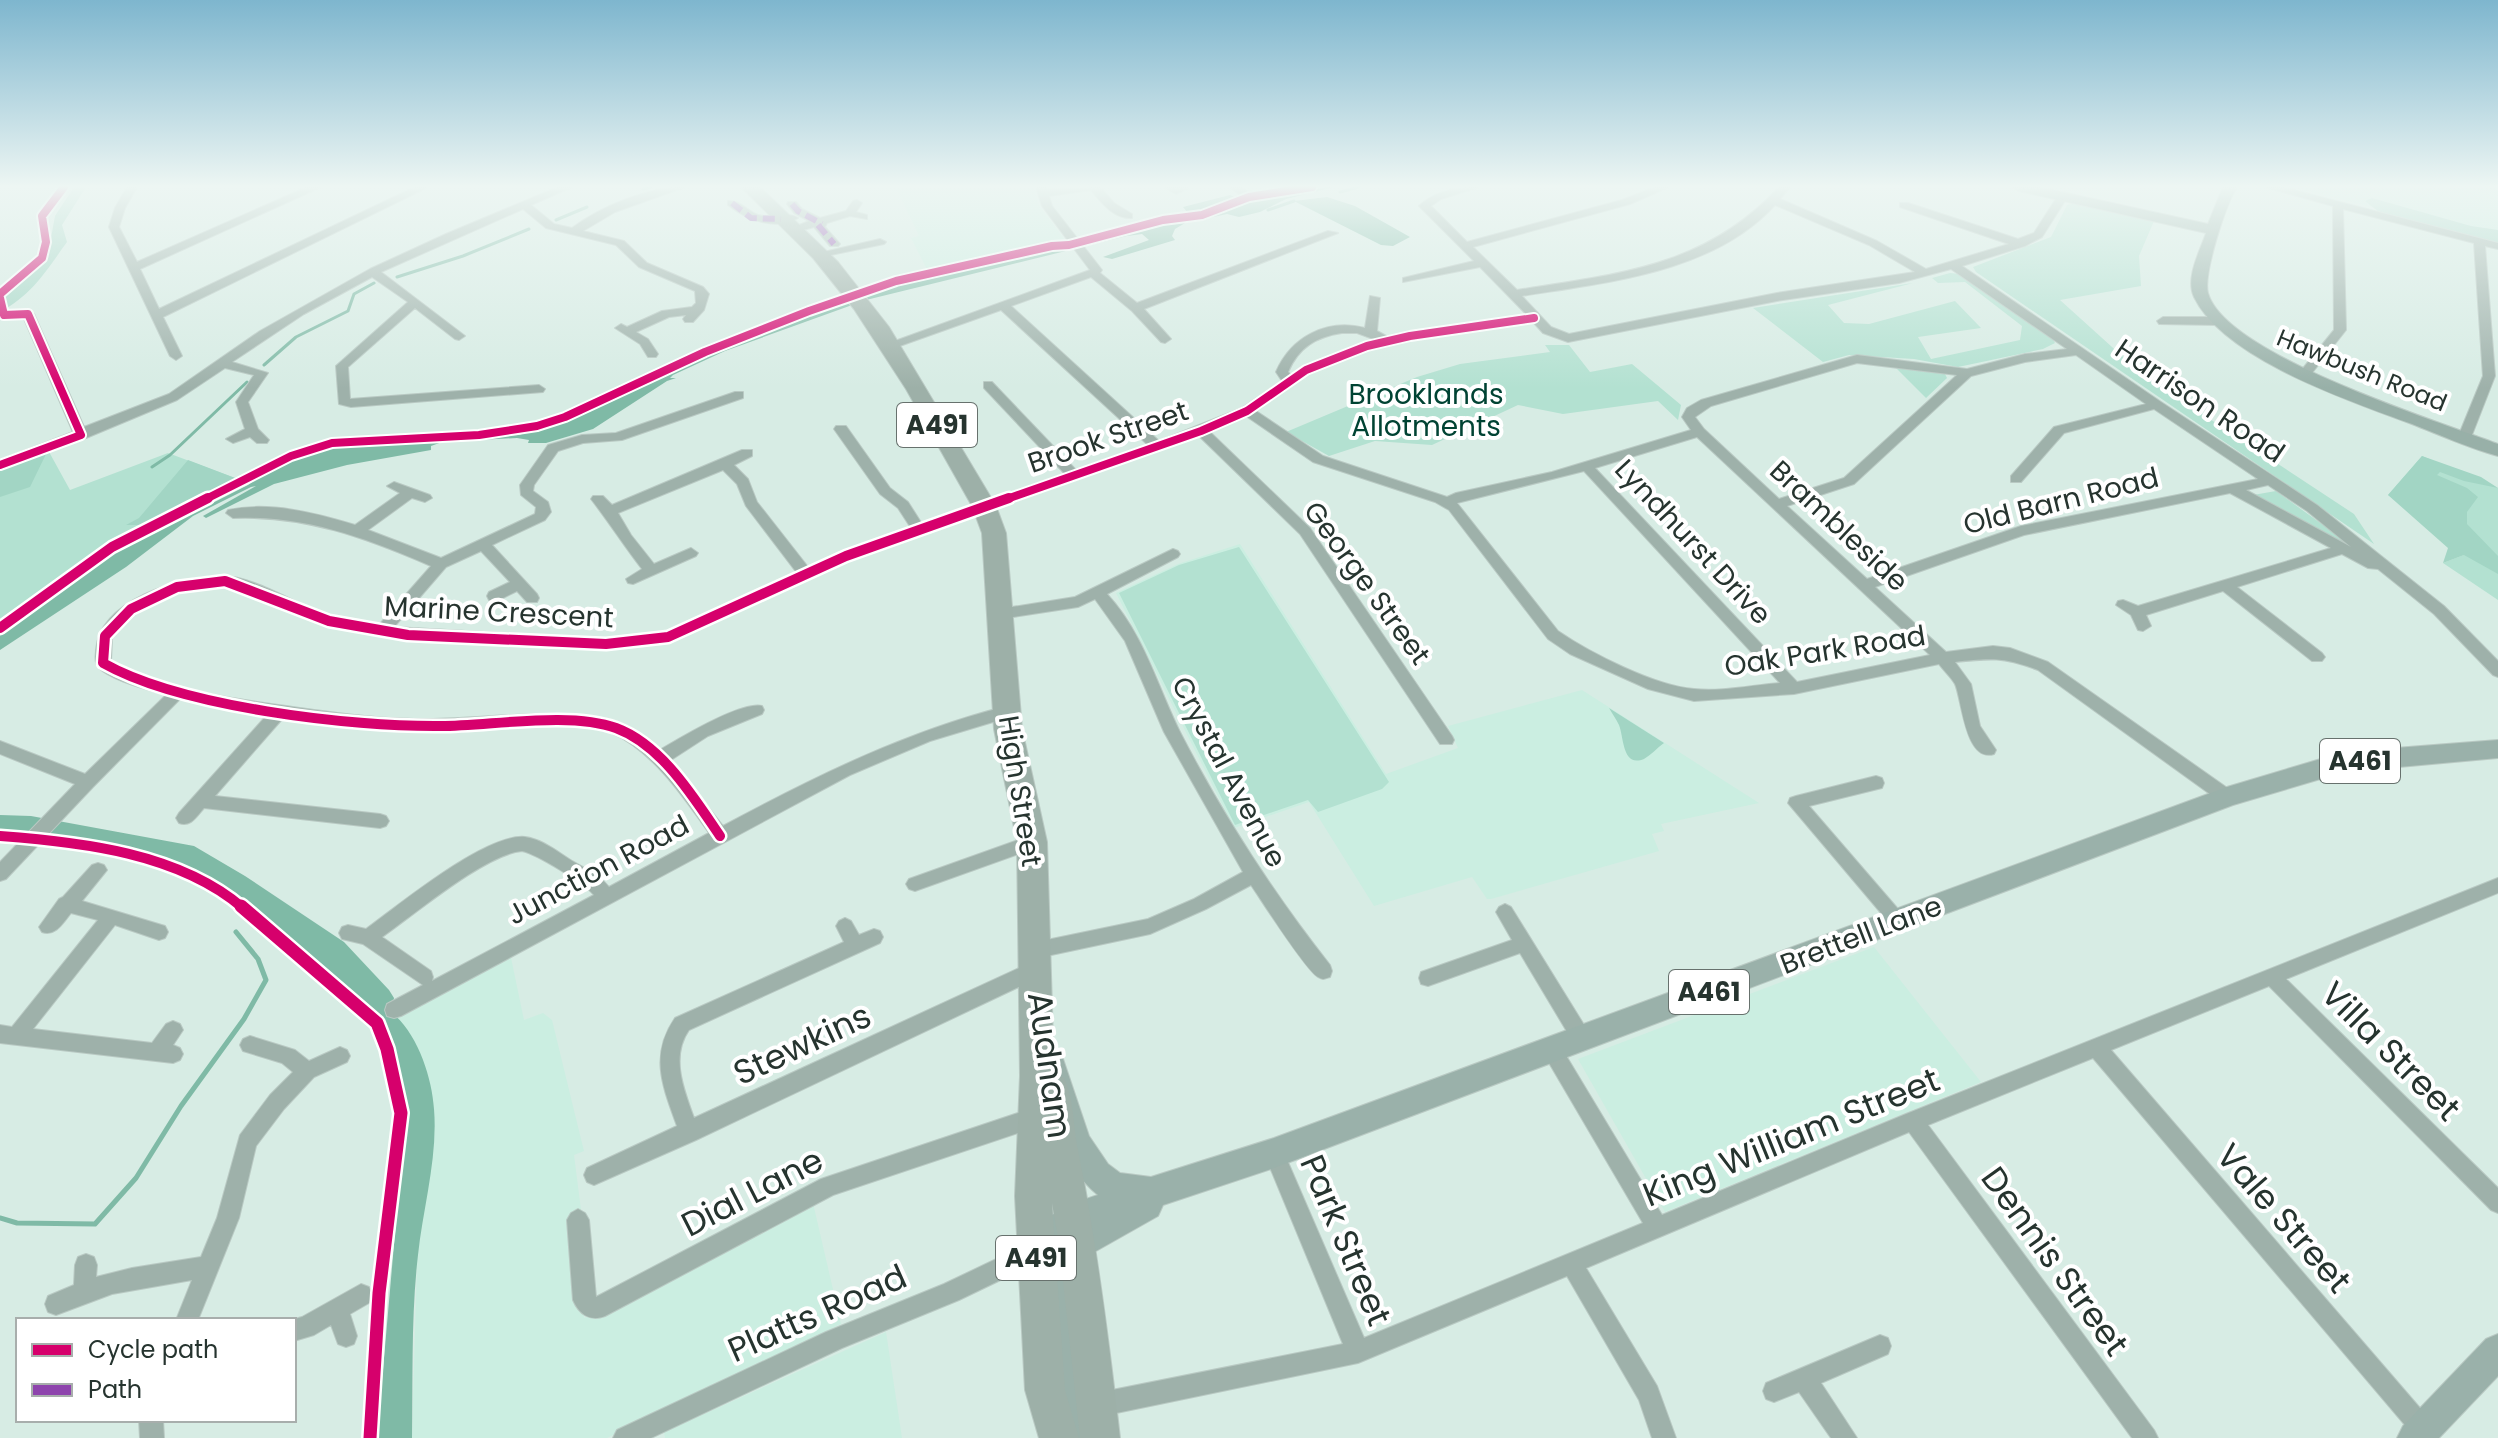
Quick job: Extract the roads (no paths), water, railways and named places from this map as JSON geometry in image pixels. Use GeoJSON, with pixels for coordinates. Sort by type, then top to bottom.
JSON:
{"type":"FeatureCollection","features":[{"type":"Feature","properties":{"kind":"highway","name":"A491"},"geometry":{"type":"LineString","coordinates":[[823,254],[890,345],[984,506],[994,533],[1000,614]]}},
{"type":"Feature","properties":{"kind":"highway","name":"High Street"},"geometry":{"type":"LineString","coordinates":[[1000,614],[1007,712],[1032,842],[1037,959]]}},
{"type":"Feature","properties":{"kind":"highway","name":"Audnam"},"geometry":{"type":"LineString","coordinates":[[1037,959],[1050,1059],[1061,1240],[1098,1422]]}},
{"type":"Feature","properties":{"kind":"highway","name":"Audnam"},"geometry":{"type":"LineString","coordinates":[[1037,959],[1033,1196],[1061,1240],[1045,1390],[1059,1438]]}},
{"type":"Feature","properties":{"kind":"main road","name":"Brettell Lane"},"geometry":{"type":"LineString","coordinates":[[1061,1240],[1153,1192],[1274,1153],[2227,797],[2344,762],[2498,749]]}},
{"type":"Feature","properties":{"kind":"main road"},"geometry":{"type":"LineString","coordinates":[[1050,1059],[1077,1142],[1095,1173],[1120,1189],[1153,1192]]}},
{"type":"Feature","properties":{"kind":"main road","name":"Brettell Lane"},"geometry":{"type":"LineString","coordinates":[[1061,1240],[1189,1182]]}},
{"type":"Feature","properties":{"kind":"main road"},"geometry":{"type":"LineString","coordinates":[[1061,1240],[1071,1438]]}},
{"type":"Feature","properties":{"kind":"main road"},"geometry":{"type":"LineString","coordinates":[[2419,1434],[2498,1351]]}},
{"type":"Feature","properties":{"kind":"street"},"geometry":{"type":"LineString","coordinates":[[127,254],[176,356]]}},
{"type":"Feature","properties":{"kind":"street"},"geometry":{"type":"LineString","coordinates":[[133,268],[164,254]]}},
{"type":"Feature","properties":{"kind":"street"},"geometry":{"type":"LineString","coordinates":[[157,315],[284,254]]}},
{"type":"Feature","properties":{"kind":"street"},"geometry":{"type":"LineString","coordinates":[[0,465],[173,397],[225,364],[262,335],[409,254]]}},
{"type":"Feature","properties":{"kind":"street"},"geometry":{"type":"LineString","coordinates":[[632,254],[643,265],[690,284],[703,294],[693,314],[661,312]]}},
{"type":"Feature","properties":{"kind":"street"},"geometry":{"type":"LineString","coordinates":[[890,345],[1005,307],[1093,273],[1096,270],[1085,254]]}},
{"type":"Feature","properties":{"kind":"street"},"geometry":{"type":"LineString","coordinates":[[1136,308],[1277,254]]}},
{"type":"Feature","properties":{"kind":"street"},"geometry":{"type":"LineString","coordinates":[[1473,254],[1553,335],[1576,338],[1777,297],[1925,273],[1988,254]]}},
{"type":"Feature","properties":{"kind":"street"},"geometry":{"type":"LineString","coordinates":[[1514,294],[1637,271],[1688,254]]}},
{"type":"Feature","properties":{"kind":"street"},"geometry":{"type":"LineString","coordinates":[[1892,254],[1925,273]]}},
{"type":"Feature","properties":{"kind":"street","name":"Hawbush Road"},"geometry":{"type":"LineString","coordinates":[[2207,254],[2199,282],[2205,305],[2230,334],[2264,356],[2304,375],[2498,450]]}},
{"type":"Feature","properties":{"kind":"street"},"geometry":{"type":"LineString","coordinates":[[2304,375],[2340,330],[2339,254]]}},
{"type":"Feature","properties":{"kind":"street"},"geometry":{"type":"LineString","coordinates":[[2465,437],[2489,376],[2480,254]]}},
{"type":"Feature","properties":{"kind":"street"},"geometry":{"type":"LineString","coordinates":[[1407,280],[1434,269],[1481,263]]}},
{"type":"Feature","properties":{"kind":"street","name":"Harrison Road"},"geometry":{"type":"LineString","coordinates":[[1953,265],[2338,527],[2413,588],[2498,671]]}},
{"type":"Feature","properties":{"kind":"street"},"geometry":{"type":"LineString","coordinates":[[372,273],[459,336]]}},
{"type":"Feature","properties":{"kind":"street"},"geometry":{"type":"LineString","coordinates":[[1093,273],[1136,308],[1165,339]]}},
{"type":"Feature","properties":{"kind":"street"},"geometry":{"type":"LineString","coordinates":[[1371,332],[1374,298]]}},
{"type":"Feature","properties":{"kind":"street"},"geometry":{"type":"LineString","coordinates":[[415,302],[342,366],[344,401],[351,403],[539,389]]}},
{"type":"Feature","properties":{"kind":"street"},"geometry":{"type":"LineString","coordinates":[[1005,307],[1157,446]]}},
{"type":"Feature","properties":{"kind":"street"},"geometry":{"type":"LineString","coordinates":[[652,354],[644,342],[634,339],[624,329],[678,311]]}},
{"type":"Feature","properties":{"kind":"street"},"geometry":{"type":"LineString","coordinates":[[28,314],[81,435]]}},
{"type":"Feature","properties":{"kind":"street","name":"Brook Street"},"geometry":{"type":"LineString","coordinates":[[984,506],[1201,431],[1247,411],[1288,380],[1319,364],[1386,341],[1534,318]]}},
{"type":"Feature","properties":{"kind":"street"},"geometry":{"type":"LineString","coordinates":[[2163,321],[2217,321]]}},
{"type":"Feature","properties":{"kind":"street"},"geometry":{"type":"LineString","coordinates":[[1288,380],[1282,372],[1285,361],[1309,338],[1337,330],[1371,332],[1386,341]]}},
{"type":"Feature","properties":{"kind":"street"},"geometry":{"type":"LineString","coordinates":[[1587,467],[1699,432],[1688,417],[1697,407],[1836,363],[1857,359],[1967,373],[2025,358],[2080,351]]}},
{"type":"Feature","properties":{"kind":"street"},"geometry":{"type":"LineString","coordinates":[[225,364],[262,373],[242,402],[257,436],[233,439]]}},
{"type":"Feature","properties":{"kind":"street"},"geometry":{"type":"LineString","coordinates":[[1777,504],[1849,481],[1967,373]]}},
{"type":"Feature","properties":{"kind":"street"},"geometry":{"type":"LineString","coordinates":[[988,385],[1074,476]]}},
{"type":"Feature","properties":{"kind":"street"},"geometry":{"type":"LineString","coordinates":[[707,389],[717,404]]}},
{"type":"Feature","properties":{"kind":"street"},"geometry":{"type":"LineString","coordinates":[[382,631],[441,564],[532,522],[544,512],[543,505],[526,492],[527,485],[553,448],[582,439],[617,437],[739,395]]}},
{"type":"Feature","properties":{"kind":"street"},"geometry":{"type":"LineString","coordinates":[[2016,479],[2059,430],[2156,405]]}},
{"type":"Feature","properties":{"kind":"street"},"geometry":{"type":"LineString","coordinates":[[1247,411],[1318,459],[1448,503]]}},
{"type":"Feature","properties":{"kind":"street"},"geometry":{"type":"LineString","coordinates":[[841,429],[885,491],[903,505],[919,530]]}},
{"type":"Feature","properties":{"kind":"street","name":"George Street"},"geometry":{"type":"LineString","coordinates":[[1201,431],[1305,531],[1446,740]]}},
{"type":"Feature","properties":{"kind":"street","name":"Brambleside"},"geometry":{"type":"LineString","coordinates":[[1699,432],[1943,658],[1963,684],[1972,727],[1988,750]]}},
{"type":"Feature","properties":{"kind":"street"},"geometry":{"type":"LineString","coordinates":[[610,511],[747,453]]}},
{"type":"Feature","properties":{"kind":"street"},"geometry":{"type":"LineString","coordinates":[[725,464],[743,482],[751,503],[805,573]]}},
{"type":"Feature","properties":{"kind":"street","name":"Lyndhurst Drive"},"geometry":{"type":"LineString","coordinates":[[1448,503],[1456,497],[1587,467],[1794,688]]}},
{"type":"Feature","properties":{"kind":"street","name":"Old Barn Road"},"geometry":{"type":"LineString","coordinates":[[1866,585],[2021,531],[2272,480]]}},
{"type":"Feature","properties":{"kind":"street"},"geometry":{"type":"LineString","coordinates":[[394,486],[425,498]]}},
{"type":"Feature","properties":{"kind":"street","name":"Harrison Road"},"geometry":{"type":"LineString","coordinates":[[2230,487],[2413,588]]}},
{"type":"Feature","properties":{"kind":"street"},"geometry":{"type":"LineString","coordinates":[[358,530],[410,493]]}},
{"type":"Feature","properties":{"kind":"street"},"geometry":{"type":"LineString","coordinates":[[598,499],[610,511],[625,538],[652,571]]}},
{"type":"Feature","properties":{"kind":"street","name":"Oak Park Road"},"geometry":{"type":"LineString","coordinates":[[1448,503],[1553,635],[1566,645],[1654,685],[1694,695],[1794,688],[1943,658],[1993,652],[2010,654],[2043,666],[2227,797]]}},
{"type":"Feature","properties":{"kind":"street"},"geometry":{"type":"LineString","coordinates":[[233,513],[262,504],[322,518],[441,564]]}},
{"type":"Feature","properties":{"kind":"street","name":"Marine Crescent"},"geometry":{"type":"LineString","coordinates":[[661,758],[618,728],[594,724],[435,726],[280,711],[179,691],[114,672],[103,663],[102,650],[105,636],[123,616],[153,597],[177,587],[225,581],[329,621],[382,631],[458,639],[637,643],[668,637],[805,573],[984,506]]}},
{"type":"Feature","properties":{"kind":"street"},"geometry":{"type":"LineString","coordinates":[[484,545],[532,598]]}},
{"type":"Feature","properties":{"kind":"street"},"geometry":{"type":"LineString","coordinates":[[2134,614],[2344,549]]}},
{"type":"Feature","properties":{"kind":"street"},"geometry":{"type":"LineString","coordinates":[[633,579],[691,553]]}},
{"type":"Feature","properties":{"kind":"street"},"geometry":{"type":"LineString","coordinates":[[1000,614],[1078,602],[1173,554]]}},
{"type":"Feature","properties":{"kind":"street"},"geometry":{"type":"LineString","coordinates":[[494,596],[519,584]]}},
{"type":"Feature","properties":{"kind":"street"},"geometry":{"type":"LineString","coordinates":[[2227,586],[2317,657]]}},
{"type":"Feature","properties":{"kind":"street","name":"Crystal Avenue"},"geometry":{"type":"LineString","coordinates":[[1098,593],[1127,625],[1172,731],[1252,876],[1323,971]]}},
{"type":"Feature","properties":{"kind":"street"},"geometry":{"type":"LineString","coordinates":[[0,874],[179,691]]}},
{"type":"Feature","properties":{"kind":"street"},"geometry":{"type":"LineString","coordinates":[[185,818],[280,711]]}},
{"type":"Feature","properties":{"kind":"street","name":"Junction Road"},"geometry":{"type":"LineString","coordinates":[[394,1010],[810,789],[910,743],[972,719],[1007,712]]}},
{"type":"Feature","properties":{"kind":"street"},"geometry":{"type":"LineString","coordinates":[[720,836],[688,789],[661,758],[702,732],[747,720]]}},
{"type":"Feature","properties":{"kind":"street"},"geometry":{"type":"LineString","coordinates":[[0,747],[87,782]]}},
{"type":"Feature","properties":{"kind":"street"},"geometry":{"type":"LineString","coordinates":[[1876,783],[1796,803],[1898,921]]}},
{"type":"Feature","properties":{"kind":"street"},"geometry":{"type":"LineString","coordinates":[[200,801],[380,821]]}},
{"type":"Feature","properties":{"kind":"street"},"geometry":{"type":"LineString","coordinates":[[915,884],[1032,842]]}},
{"type":"Feature","properties":{"kind":"street"},"geometry":{"type":"LineString","coordinates":[[368,937],[483,856],[517,844],[538,846],[576,872],[596,881],[606,898]]}},
{"type":"Feature","properties":{"kind":"street"},"geometry":{"type":"LineString","coordinates":[[48,927],[98,870]]}},
{"type":"Feature","properties":{"kind":"street","name":"Stewkins"},"geometry":{"type":"LineString","coordinates":[[594,1175],[689,1133],[1037,959],[1150,926],[1252,876]]}},
{"type":"Feature","properties":{"kind":"street","name":"King William Street"},"geometry":{"type":"LineString","coordinates":[[1098,1422],[1358,1352],[1913,1121],[2498,885]]}},
{"type":"Feature","properties":{"kind":"street"},"geometry":{"type":"LineString","coordinates":[[65,904],[159,932]]}},
{"type":"Feature","properties":{"kind":"street"},"geometry":{"type":"LineString","coordinates":[[1505,912],[1582,1039]]}},
{"type":"Feature","properties":{"kind":"street"},"geometry":{"type":"LineString","coordinates":[[8,1035],[111,917]]}},
{"type":"Feature","properties":{"kind":"street"},"geometry":{"type":"LineString","coordinates":[[845,926],[855,945]]}},
{"type":"Feature","properties":{"kind":"street"},"geometry":{"type":"LineString","coordinates":[[348,933],[368,937],[424,977]]}},
{"type":"Feature","properties":{"kind":"street"},"geometry":{"type":"LineString","coordinates":[[689,1133],[674,1086],[668,1047],[674,1032],[682,1024],[874,937]]}},
{"type":"Feature","properties":{"kind":"street"},"geometry":{"type":"LineString","coordinates":[[1428,978],[1524,944]]}},
{"type":"Feature","properties":{"kind":"street","name":"Villa Street"},"geometry":{"type":"LineString","coordinates":[[2273,978],[2498,1203]]}},
{"type":"Feature","properties":{"kind":"street"},"geometry":{"type":"LineString","coordinates":[[8,1035],[165,1053],[173,1030]]}},
{"type":"Feature","properties":{"kind":"street"},"geometry":{"type":"LineString","coordinates":[[250,1045],[288,1056],[307,1071]]}},
{"type":"Feature","properties":{"kind":"street","name":"Vale Street"},"geometry":{"type":"LineString","coordinates":[[2096,1047],[2419,1434]]}},
{"type":"Feature","properties":{"kind":"street"},"geometry":{"type":"LineString","coordinates":[[1552,1050],[1657,1227]]}},
{"type":"Feature","properties":{"kind":"street"},"geometry":{"type":"LineString","coordinates":[[188,1318],[228,1218],[247,1142],[277,1102],[307,1071],[340,1056]]}},
{"type":"Feature","properties":{"kind":"street","name":"Dial Lane"},"geometry":{"type":"LineString","coordinates":[[578,1220],[584,1300],[589,1306],[597,1308],[828,1186],[1018,1123],[1036,1120]]}},
{"type":"Feature","properties":{"kind":"street","name":"Dennis Street"},"geometry":{"type":"LineString","coordinates":[[1913,1121],[2146,1438]]}},
{"type":"Feature","properties":{"kind":"street","name":"Park Street"},"geometry":{"type":"LineString","coordinates":[[1274,1153],[1358,1352]]}},
{"type":"Feature","properties":{"kind":"street","name":"Platts Road"},"geometry":{"type":"LineString","coordinates":[[625,1438],[834,1340],[951,1292],[1061,1240]]}},
{"type":"Feature","properties":{"kind":"street"},"geometry":{"type":"LineString","coordinates":[[1571,1262],[1649,1394],[1664,1438]]}},
{"type":"Feature","properties":{"kind":"street"},"geometry":{"type":"LineString","coordinates":[[85,1290],[86,1265]]}},
{"type":"Feature","properties":{"kind":"street"},"geometry":{"type":"LineString","coordinates":[[56,1304],[85,1290],[126,1278],[210,1267]]}},
{"type":"Feature","properties":{"kind":"street"},"geometry":{"type":"LineString","coordinates":[[296,1330],[306,1327],[361,1295]]}},
{"type":"Feature","properties":{"kind":"street"},"geometry":{"type":"LineString","coordinates":[[337,1309],[346,1336]]}},
{"type":"Feature","properties":{"kind":"street"},"geometry":{"type":"LineString","coordinates":[[1774,1391],[1880,1346]]}},
{"type":"Feature","properties":{"kind":"street"},"geometry":{"type":"LineString","coordinates":[[1803,1377],[1845,1438]]}},
{"type":"Feature","properties":{"kind":"waterway"},"geometry":{"type":"LineString","coordinates":[[397,277],[468,254]]}},
{"type":"Feature","properties":{"kind":"waterway"},"geometry":{"type":"LineString","coordinates":[[264,365],[296,337],[348,311],[354,294],[374,283]]}},
{"type":"Feature","properties":{"kind":"waterway"},"geometry":{"type":"LineString","coordinates":[[152,467],[170,455],[247,382]]}},
{"type":"Feature","properties":{"kind":"waterway"},"geometry":{"type":"LineString","coordinates":[[0,1218],[17,1223],[95,1224],[136,1178],[181,1106],[244,1019],[266,980],[258,959],[236,932]]}},
{"type":"Feature","properties":{"kind":"park label","name":"Brooklands Allotments"},"geometry":{"type":"Point","coordinates":[1426,410]}}]}
